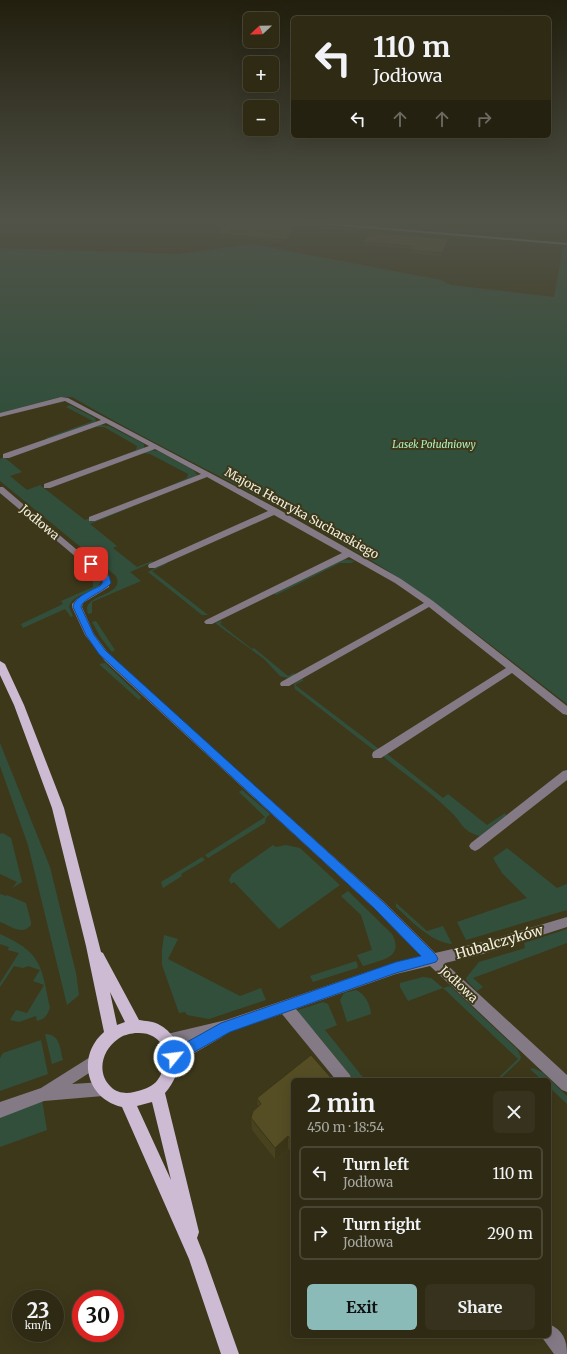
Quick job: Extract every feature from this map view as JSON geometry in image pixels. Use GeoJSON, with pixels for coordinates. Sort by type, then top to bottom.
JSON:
{"type":"FeatureCollection","features":[{"type":"Feature","properties":{"kind":"main road"},"geometry":{"type":"LineString","coordinates":[[0,664],[20,705],[58,808],[93,946],[112,1035]]}},
{"type":"Feature","properties":{"kind":"main road"},"geometry":{"type":"LineString","coordinates":[[93,946],[135,1026]]}},
{"type":"Feature","properties":{"kind":"main road"},"geometry":{"type":"LineString","coordinates":[[135,1026],[143,1026],[158,1030],[168,1040],[174,1057],[170,1076],[156,1092],[142,1099],[127,1101],[114,1097],[103,1089],[97,1081],[95,1061],[103,1044],[112,1035],[123,1029],[135,1026]]}},
{"type":"Feature","properties":{"kind":"main road"},"geometry":{"type":"LineString","coordinates":[[156,1092],[197,1258]]}},
{"type":"Feature","properties":{"kind":"main road"},"geometry":{"type":"LineString","coordinates":[[127,1101],[197,1258],[230,1354]]}},
{"type":"Feature","properties":{"kind":"street","name":"Majora Henryka Sucharskiego"},"geometry":{"type":"LineString","coordinates":[[0,415],[64,399],[107,420],[275,511],[398,581],[430,603],[567,711]]}},
{"type":"Feature","properties":{"kind":"street"},"geometry":{"type":"LineString","coordinates":[[6,456],[107,420]]}},
{"type":"Feature","properties":{"kind":"street"},"geometry":{"type":"LineString","coordinates":[[47,486],[156,446]]}},
{"type":"Feature","properties":{"kind":"street"},"geometry":{"type":"LineString","coordinates":[[92,520],[207,474]]}},
{"type":"Feature","properties":{"kind":"street","name":"Jodłowa"},"geometry":{"type":"LineString","coordinates":[[0,489],[106,578],[106,585],[80,601],[77,604],[77,607],[90,635],[108,660],[378,904],[432,959],[567,1085]]}},
{"type":"Feature","properties":{"kind":"street"},"geometry":{"type":"LineString","coordinates":[[152,566],[275,511]]}},
{"type":"Feature","properties":{"kind":"street"},"geometry":{"type":"LineString","coordinates":[[209,622],[350,553]]}},
{"type":"Feature","properties":{"kind":"street"},"geometry":{"type":"LineString","coordinates":[[285,684],[430,603]]}},
{"type":"Feature","properties":{"kind":"street"},"geometry":{"type":"LineString","coordinates":[[377,755],[512,668]]}},
{"type":"Feature","properties":{"kind":"street"},"geometry":{"type":"LineString","coordinates":[[475,846],[567,774]]}},
{"type":"Feature","properties":{"kind":"street","name":"Hubalczyków"},"geometry":{"type":"LineString","coordinates":[[168,1040],[226,1027],[396,968],[483,948],[567,922]]}},
{"type":"Feature","properties":{"kind":"street"},"geometry":{"type":"LineString","coordinates":[[285,1007],[343,1078]]}},
{"type":"Feature","properties":{"kind":"street","name":"Hubalczyków"},"geometry":{"type":"LineString","coordinates":[[174,1057],[226,1027]]}},
{"type":"Feature","properties":{"kind":"street"},"geometry":{"type":"LineString","coordinates":[[0,1110],[44,1094],[95,1061]]}},
{"type":"Feature","properties":{"kind":"street"},"geometry":{"type":"LineString","coordinates":[[44,1094],[103,1089]]}},
{"type":"Feature","properties":{"kind":"street"},"geometry":{"type":"LineString","coordinates":[[551,1335],[566,1354]]}},
{"type":"Feature","properties":{"kind":"green space","name":"Lasek Południowy"},"geometry":{"type":"Polygon","coordinates":[[[0,282],[445,282],[451,285],[554,297],[557,282],[567,282],[567,704],[445,611],[369,559],[333,537],[72,397],[60,397],[0,413],[0,282]]]}},
{"type":"Feature","properties":{"kind":"green space"},"geometry":{"type":"Polygon","coordinates":[[[70,405],[95,418],[96,422],[47,439],[46,438],[93,421],[66,407],[70,405]]]}},
{"type":"Feature","properties":{"kind":"green space"},"geometry":{"type":"Polygon","coordinates":[[[101,425],[109,426],[144,444],[144,448],[120,458],[119,457],[136,450],[137,446],[104,427],[96,427],[101,425]]]}},
{"type":"Feature","properties":{"kind":"green space"},"geometry":{"type":"Polygon","coordinates":[[[150,450],[158,451],[193,470],[198,475],[161,490],[187,478],[188,474],[150,454],[143,453],[122,461],[150,450]]]}},
{"type":"Feature","properties":{"kind":"green space"},"geometry":{"type":"Polygon","coordinates":[[[4,457],[22,472],[10,476],[27,490],[40,485],[85,520],[101,513],[90,519],[94,521],[144,502],[90,524],[117,546],[113,548],[137,567],[152,561],[153,562],[130,572],[141,581],[92,602],[92,613],[88,614],[87,609],[93,600],[111,591],[115,587],[117,583],[116,576],[0,481],[0,459],[4,457]]]}},
{"type":"Feature","properties":{"kind":"green space"},"geometry":{"type":"Polygon","coordinates":[[[344,559],[355,561],[351,563],[340,563],[276,595],[274,593],[344,559]]]}},
{"type":"Feature","properties":{"kind":"green space"},"geometry":{"type":"Polygon","coordinates":[[[81,561],[101,581],[94,589],[71,602],[69,607],[73,616],[71,617],[65,609],[23,628],[21,624],[63,604],[61,601],[93,587],[93,576],[76,562],[81,561]]]}},
{"type":"Feature","properties":{"kind":"green space"},"geometry":{"type":"Polygon","coordinates":[[[166,562],[168,563],[152,571],[208,615],[202,615],[148,572],[166,562]]]}},
{"type":"Feature","properties":{"kind":"green space"},"geometry":{"type":"Polygon","coordinates":[[[96,621],[115,650],[112,652],[101,638],[92,622],[96,621]]]}},
{"type":"Feature","properties":{"kind":"green space"},"geometry":{"type":"Polygon","coordinates":[[[222,622],[220,624],[252,649],[254,648],[288,676],[294,673],[296,675],[288,678],[280,676],[264,659],[215,623],[222,622]]]}},
{"type":"Feature","properties":{"kind":"green space"},"geometry":{"type":"Polygon","coordinates":[[[105,663],[141,697],[139,700],[99,664],[105,663]]]}},
{"type":"Feature","properties":{"kind":"green space"},"geometry":{"type":"Polygon","coordinates":[[[302,679],[304,680],[295,685],[379,749],[375,751],[295,689],[294,684],[302,679]]]}},
{"type":"Feature","properties":{"kind":"green space"},"geometry":{"type":"Polygon","coordinates":[[[0,743],[50,867],[76,973],[79,995],[67,1005],[28,845],[0,766],[0,743]]]}},
{"type":"Feature","properties":{"kind":"green space"},"geometry":{"type":"Polygon","coordinates":[[[386,753],[443,798],[448,794],[487,825],[505,813],[506,816],[480,836],[470,832],[436,798],[385,758],[383,755],[386,753]]]}},
{"type":"Feature","properties":{"kind":"green space"},"geometry":{"type":"Polygon","coordinates":[[[242,790],[270,814],[266,818],[265,823],[208,858],[205,855],[265,817],[239,792],[242,790]]]}},
{"type":"Feature","properties":{"kind":"green space"},"geometry":{"type":"Polygon","coordinates":[[[3,833],[11,838],[22,882],[12,888],[17,882],[0,874],[0,834],[3,833]]]}},
{"type":"Feature","properties":{"kind":"green space"},"geometry":{"type":"Polygon","coordinates":[[[273,845],[276,847],[286,845],[300,848],[340,885],[279,929],[234,882],[231,884],[229,880],[232,874],[273,845]]]}},
{"type":"Feature","properties":{"kind":"green space"},"geometry":{"type":"Polygon","coordinates":[[[507,848],[557,888],[567,884],[567,910],[466,940],[457,922],[527,898],[502,873],[493,858],[507,848]]]}},
{"type":"Feature","properties":{"kind":"green space"},"geometry":{"type":"Polygon","coordinates":[[[202,857],[205,860],[181,874],[182,876],[163,888],[161,882],[202,857]]]}},
{"type":"Feature","properties":{"kind":"green space"},"geometry":{"type":"Polygon","coordinates":[[[348,891],[392,934],[395,942],[395,948],[393,953],[384,960],[363,966],[357,955],[372,950],[361,915],[341,896],[348,891]]]}},
{"type":"Feature","properties":{"kind":"green space"},"geometry":{"type":"Polygon","coordinates":[[[0,894],[7,895],[26,903],[31,922],[31,925],[28,928],[20,930],[0,922],[0,894]]]}},
{"type":"Feature","properties":{"kind":"green space"},"geometry":{"type":"Polygon","coordinates":[[[396,903],[427,931],[443,926],[452,944],[436,939],[421,930],[396,907],[396,903]]]}},
{"type":"Feature","properties":{"kind":"green space"},"geometry":{"type":"Polygon","coordinates":[[[567,929],[567,943],[473,978],[483,987],[477,991],[467,981],[466,978],[479,962],[525,948],[524,943],[567,929]]]}},
{"type":"Feature","properties":{"kind":"green space"},"geometry":{"type":"Polygon","coordinates":[[[0,934],[14,941],[32,954],[37,962],[41,970],[50,1007],[44,1018],[37,1021],[36,1016],[19,1022],[10,1020],[16,1010],[27,1013],[44,985],[33,981],[40,970],[28,966],[23,968],[14,966],[0,987],[0,983],[19,953],[8,950],[9,947],[0,944],[0,934]]]}},
{"type":"Feature","properties":{"kind":"green space"},"geometry":{"type":"Polygon","coordinates":[[[164,935],[178,939],[168,959],[240,996],[261,988],[266,1000],[209,1019],[187,1015],[185,1012],[179,1013],[162,965],[164,935]]]}},
{"type":"Feature","properties":{"kind":"green space"},"geometry":{"type":"Polygon","coordinates":[[[356,961],[358,966],[357,968],[313,982],[310,976],[356,961]]]}},
{"type":"Feature","properties":{"kind":"green space"},"geometry":{"type":"Polygon","coordinates":[[[423,977],[431,978],[443,988],[408,1001],[400,987],[400,983],[423,977]]]}},
{"type":"Feature","properties":{"kind":"green space"},"geometry":{"type":"Polygon","coordinates":[[[450,986],[517,1049],[521,1057],[520,1060],[501,1078],[498,1078],[518,1059],[443,988],[450,986]]]}},
{"type":"Feature","properties":{"kind":"green space"},"geometry":{"type":"Polygon","coordinates":[[[356,990],[362,994],[366,1000],[370,1007],[371,1014],[347,1022],[340,1000],[344,993],[356,990]]]}},
{"type":"Feature","properties":{"kind":"green space"},"geometry":{"type":"Polygon","coordinates":[[[323,1002],[328,1004],[337,1025],[325,1030],[363,1078],[352,1078],[316,1033],[299,1017],[298,1010],[323,1002]]]}},
{"type":"Feature","properties":{"kind":"green space"},"geometry":{"type":"Polygon","coordinates":[[[45,1034],[54,1036],[60,1046],[63,1060],[52,1064],[45,1034]]]}},
{"type":"Feature","properties":{"kind":"green space"},"geometry":{"type":"Polygon","coordinates":[[[41,1040],[48,1074],[0,1091],[0,1058],[3,1053],[41,1040]]]}},
{"type":"Feature","properties":{"kind":"green space"},"geometry":{"type":"Polygon","coordinates":[[[533,1068],[542,1072],[548,1078],[540,1078],[530,1069],[533,1068]]]}},
{"type":"Feature","properties":{"kind":"green space"},"geometry":{"type":"Polygon","coordinates":[[[551,1081],[567,1096],[567,1104],[551,1089],[551,1081]]]}},
{"type":"Feature","properties":{"kind":"green space"},"geometry":{"type":"Polygon","coordinates":[[[42,1100],[47,1130],[0,1147],[0,1117],[42,1100]]]}},
{"type":"Feature","properties":{"kind":"building"},"geometry":{"type":"Polygon","coordinates":[[[311,1055],[331,1078],[291,1078],[291,1140],[288,1136],[275,1148],[251,1118],[253,1111],[261,1104],[257,1098],[311,1055]]]}},
{"type":"Feature","properties":{"kind":"route"},"geometry":{"type":"LineString","coordinates":[[91,564],[106,578],[107,583],[80,601],[77,604],[77,607],[90,635],[108,660],[378,904],[432,959],[396,968],[226,1027],[174,1057]]}}]}
